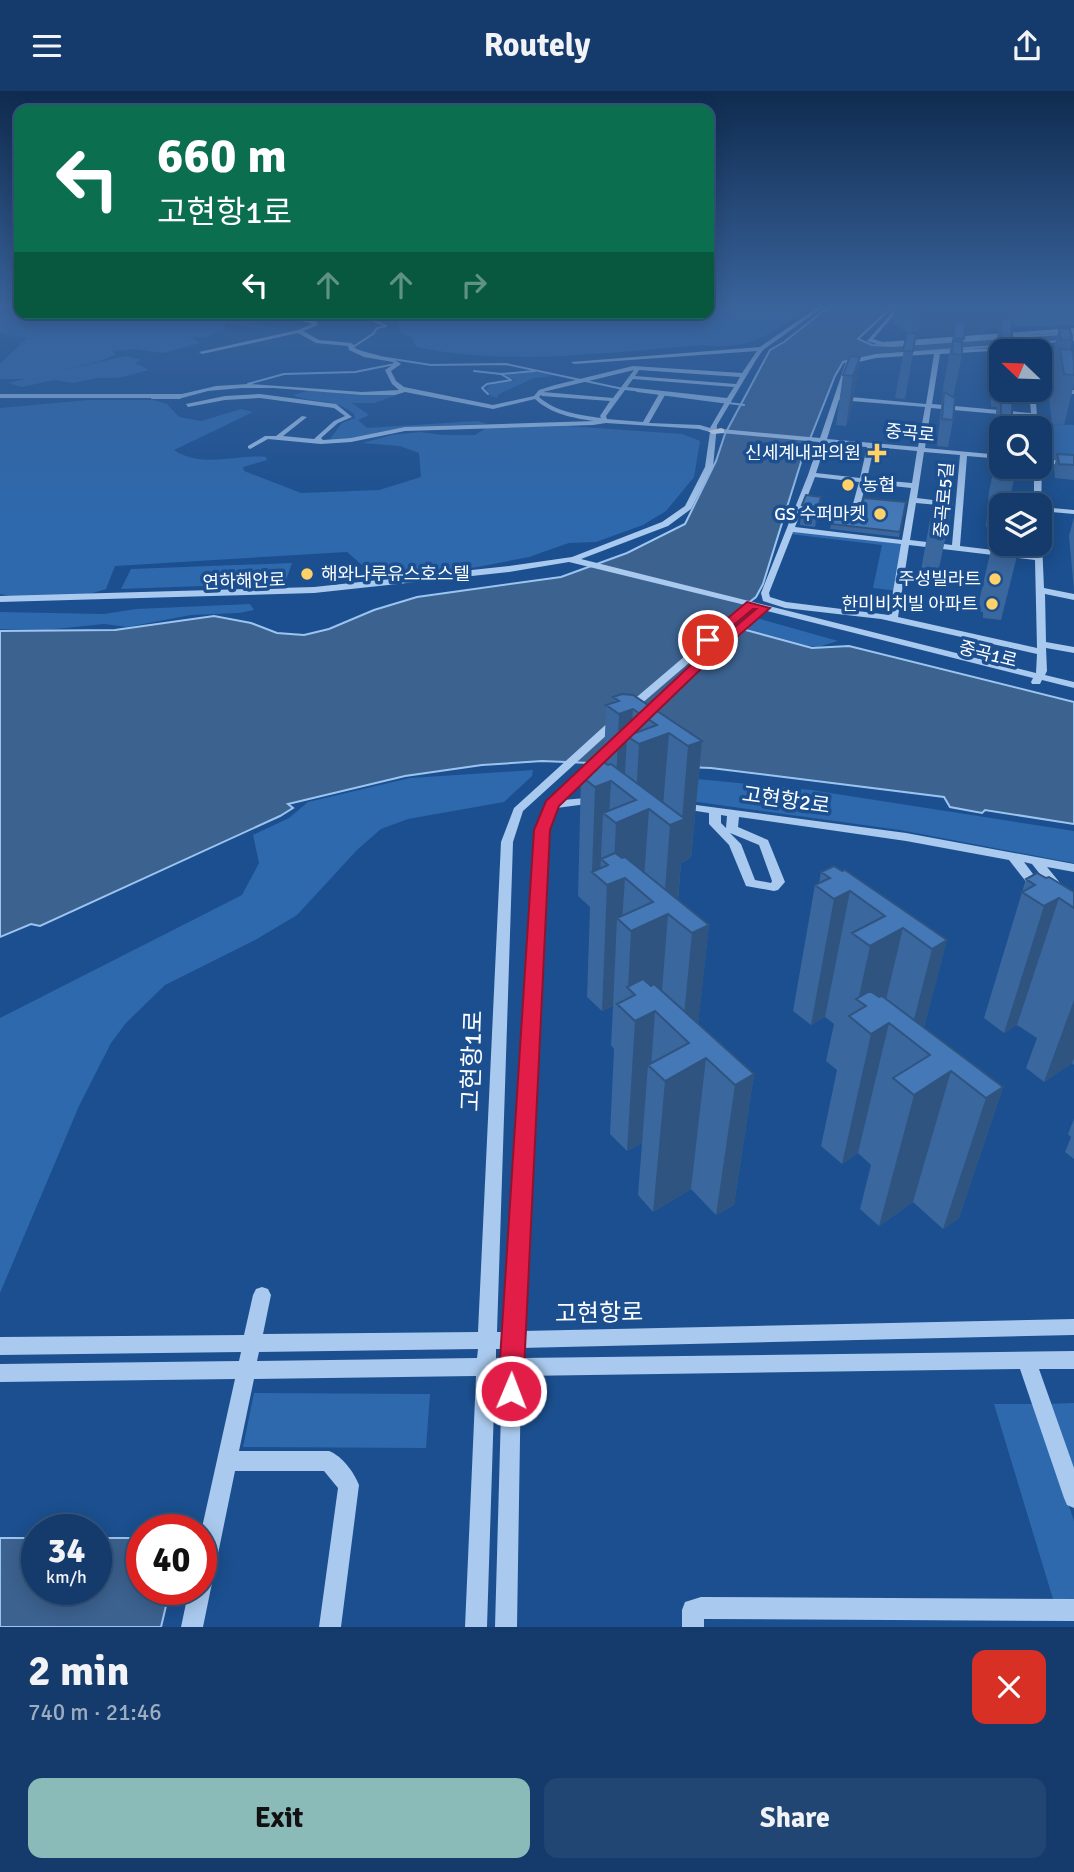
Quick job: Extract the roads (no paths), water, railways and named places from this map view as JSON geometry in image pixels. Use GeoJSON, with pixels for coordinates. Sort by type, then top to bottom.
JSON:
{"type":"FeatureCollection","features":[{"type":"Feature","properties":{"kind":"street"},"geometry":{"type":"LineString","coordinates":[[392,377],[397,387],[405,390],[493,407],[596,377]]}},
{"type":"Feature","properties":{"kind":"street"},"geometry":{"type":"LineString","coordinates":[[605,421],[603,417],[631,377],[737,386]]}},
{"type":"Feature","properties":{"kind":"street","name":"연하해안로"},"geometry":{"type":"LineString","coordinates":[[0,605],[55,605],[313,593],[523,572],[575,563],[665,524],[688,507],[709,467],[727,402],[742,377]]}},
{"type":"Feature","properties":{"kind":"street","name":"중곡1로"},"geometry":{"type":"LineString","coordinates":[[844,377],[820,440],[812,475],[766,599],[797,608],[893,618],[1041,648],[1074,650]]}},
{"type":"Feature","properties":{"kind":"street"},"geometry":{"type":"LineString","coordinates":[[893,618],[934,377]]}},
{"type":"Feature","properties":{"kind":"street"},"geometry":{"type":"LineString","coordinates":[[0,396],[182,396],[208,389],[310,387],[345,392],[394,393],[405,390]]}},
{"type":"Feature","properties":{"kind":"street"},"geometry":{"type":"LineString","coordinates":[[280,400],[286,395],[310,387]]}},
{"type":"Feature","properties":{"kind":"street"},"geometry":{"type":"LineString","coordinates":[[621,389],[727,402]]}},
{"type":"Feature","properties":{"kind":"street"},"geometry":{"type":"LineString","coordinates":[[1052,391],[1074,392]]}},
{"type":"Feature","properties":{"kind":"street"},"geometry":{"type":"LineString","coordinates":[[537,395],[615,400]]}},
{"type":"Feature","properties":{"kind":"street"},"geometry":{"type":"LineString","coordinates":[[537,395],[540,403],[552,408],[605,421]]}},
{"type":"Feature","properties":{"kind":"street"},"geometry":{"type":"LineString","coordinates":[[645,424],[662,395]]}},
{"type":"Feature","properties":{"kind":"street"},"geometry":{"type":"LineString","coordinates":[[188,405],[233,397],[260,396],[336,406],[348,416],[334,423],[317,441]]}},
{"type":"Feature","properties":{"kind":"street"},"geometry":{"type":"LineString","coordinates":[[837,398],[1034,415],[1033,403]]}},
{"type":"Feature","properties":{"kind":"street"},"geometry":{"type":"LineString","coordinates":[[277,438],[304,417]]}},
{"type":"Feature","properties":{"kind":"street"},"geometry":{"type":"LineString","coordinates":[[250,447],[267,437],[317,441],[351,440],[405,429],[605,421]]}},
{"type":"Feature","properties":{"kind":"street","name":"중곡로"},"geometry":{"type":"LineString","coordinates":[[605,421],[700,427],[717,431],[989,456]]}},
{"type":"Feature","properties":{"kind":"street"},"geometry":{"type":"LineString","coordinates":[[799,510],[848,515],[855,512],[871,445]]}},
{"type":"Feature","properties":{"kind":"street","name":"중곡로5길"},"geometry":{"type":"LineString","coordinates":[[956,549],[964,454]]}},
{"type":"Feature","properties":{"kind":"street"},"geometry":{"type":"LineString","coordinates":[[1052,462],[1074,464]]}},
{"type":"Feature","properties":{"kind":"street"},"geometry":{"type":"LineString","coordinates":[[812,475],[915,486]]}},
{"type":"Feature","properties":{"kind":"street"},"geometry":{"type":"LineString","coordinates":[[913,500],[959,505]]}},
{"type":"Feature","properties":{"kind":"street"},"geometry":{"type":"LineString","coordinates":[[1052,509],[1074,512]]}},
{"type":"Feature","properties":{"kind":"street"},"geometry":{"type":"LineString","coordinates":[[791,529],[1040,558],[1039,677]]}},
{"type":"Feature","properties":{"kind":"street","name":"중곡1로"},"geometry":{"type":"LineString","coordinates":[[575,563],[895,644],[1039,677],[1074,693]]}},
{"type":"Feature","properties":{"kind":"street","name":"연하해안로"},"geometry":{"type":"LineString","coordinates":[[0,599],[18,601],[314,590],[575,563]]}},
{"type":"Feature","properties":{"kind":"street"},"geometry":{"type":"LineString","coordinates":[[1039,590],[1074,597]]}},
{"type":"Feature","properties":{"kind":"street"},"geometry":{"type":"LineString","coordinates":[[630,729],[755,608]]}},
{"type":"Feature","properties":{"kind":"street","name":"고현항1로"},"geometry":{"type":"LineString","coordinates":[[476,1627],[507,842],[518,810],[555,775],[755,608]]}},
{"type":"Feature","properties":{"kind":"street"},"geometry":{"type":"LineString","coordinates":[[1012,663],[1039,677],[1074,683]]}},
{"type":"Feature","properties":{"kind":"street"},"geometry":{"type":"LineString","coordinates":[[506,1627],[512,1340],[542,830],[552,804],[620,739]]}},
{"type":"Feature","properties":{"kind":"street"},"geometry":{"type":"LineString","coordinates":[[552,804],[615,801]]}},
{"type":"Feature","properties":{"kind":"street","name":"고현항2로"},"geometry":{"type":"LineString","coordinates":[[663,803],[906,837],[1074,868]]}},
{"type":"Feature","properties":{"kind":"street"},"geometry":{"type":"LineString","coordinates":[[715,810],[715,824],[735,844],[750,883],[774,887],[779,882],[764,843],[732,829],[733,812]]}},
{"type":"Feature","properties":{"kind":"street"},"geometry":{"type":"LineString","coordinates":[[1013,857],[1044,896]]}},
{"type":"Feature","properties":{"kind":"street"},"geometry":{"type":"LineString","coordinates":[[1037,862],[1074,908]]}},
{"type":"Feature","properties":{"kind":"street"},"geometry":{"type":"LineString","coordinates":[[216,1514],[262,1294]]}},
{"type":"Feature","properties":{"kind":"street","name":"고현항로"},"geometry":{"type":"LineString","coordinates":[[0,1346],[512,1340],[1074,1327]]}},
{"type":"Feature","properties":{"kind":"street"},"geometry":{"type":"LineString","coordinates":[[0,1373],[1074,1360]]}},
{"type":"Feature","properties":{"kind":"street"},"geometry":{"type":"LineString","coordinates":[[1027,1361],[1074,1498]]}},
{"type":"Feature","properties":{"kind":"street"},"geometry":{"type":"LineString","coordinates":[[227,1461],[330,1461],[349,1485],[330,1627]]}},
{"type":"Feature","properties":{"kind":"street"},"geometry":{"type":"LineString","coordinates":[[192,1627],[197,1605]]}},
{"type":"Feature","properties":{"kind":"street"},"geometry":{"type":"LineString","coordinates":[[692,1627],[692,1610],[701,1608],[1074,1609]]}},
{"type":"Feature","properties":{"kind":"waterway"},"geometry":{"type":"LineString","coordinates":[[248,384],[274,377]]}},
{"type":"Feature","properties":{"kind":"waterway"},"geometry":{"type":"LineString","coordinates":[[488,394],[482,388],[487,384],[511,380],[505,377]]}},
{"type":"Feature","properties":{"kind":"waterway"},"geometry":{"type":"LineString","coordinates":[[565,377],[623,389]]}},
{"type":"Feature","properties":{"kind":"waterway"},"geometry":{"type":"LineString","coordinates":[[637,391],[744,405]]}},
{"type":"Feature","properties":{"kind":"waterway"},"geometry":{"type":"LineString","coordinates":[[152,398],[180,398]]}},
{"type":"Feature","properties":{"kind":"place","name":"신세계내과의원"},"geometry":{"type":"Point","coordinates":[877,453]}},
{"type":"Feature","properties":{"kind":"place","name":"농협"},"geometry":{"type":"Point","coordinates":[848,485]}},
{"type":"Feature","properties":{"kind":"place","name":"GS 수퍼마켓"},"geometry":{"type":"Point","coordinates":[880,514]}},
{"type":"Feature","properties":{"kind":"place","name":"해와나루유스호스텔"},"geometry":{"type":"Point","coordinates":[307,574]}},
{"type":"Feature","properties":{"kind":"place","name":"주성빌라트"},"geometry":{"type":"Point","coordinates":[995,579]}},
{"type":"Feature","properties":{"kind":"place","name":"한미비치빌 아파트"},"geometry":{"type":"Point","coordinates":[992,604]}}]}
